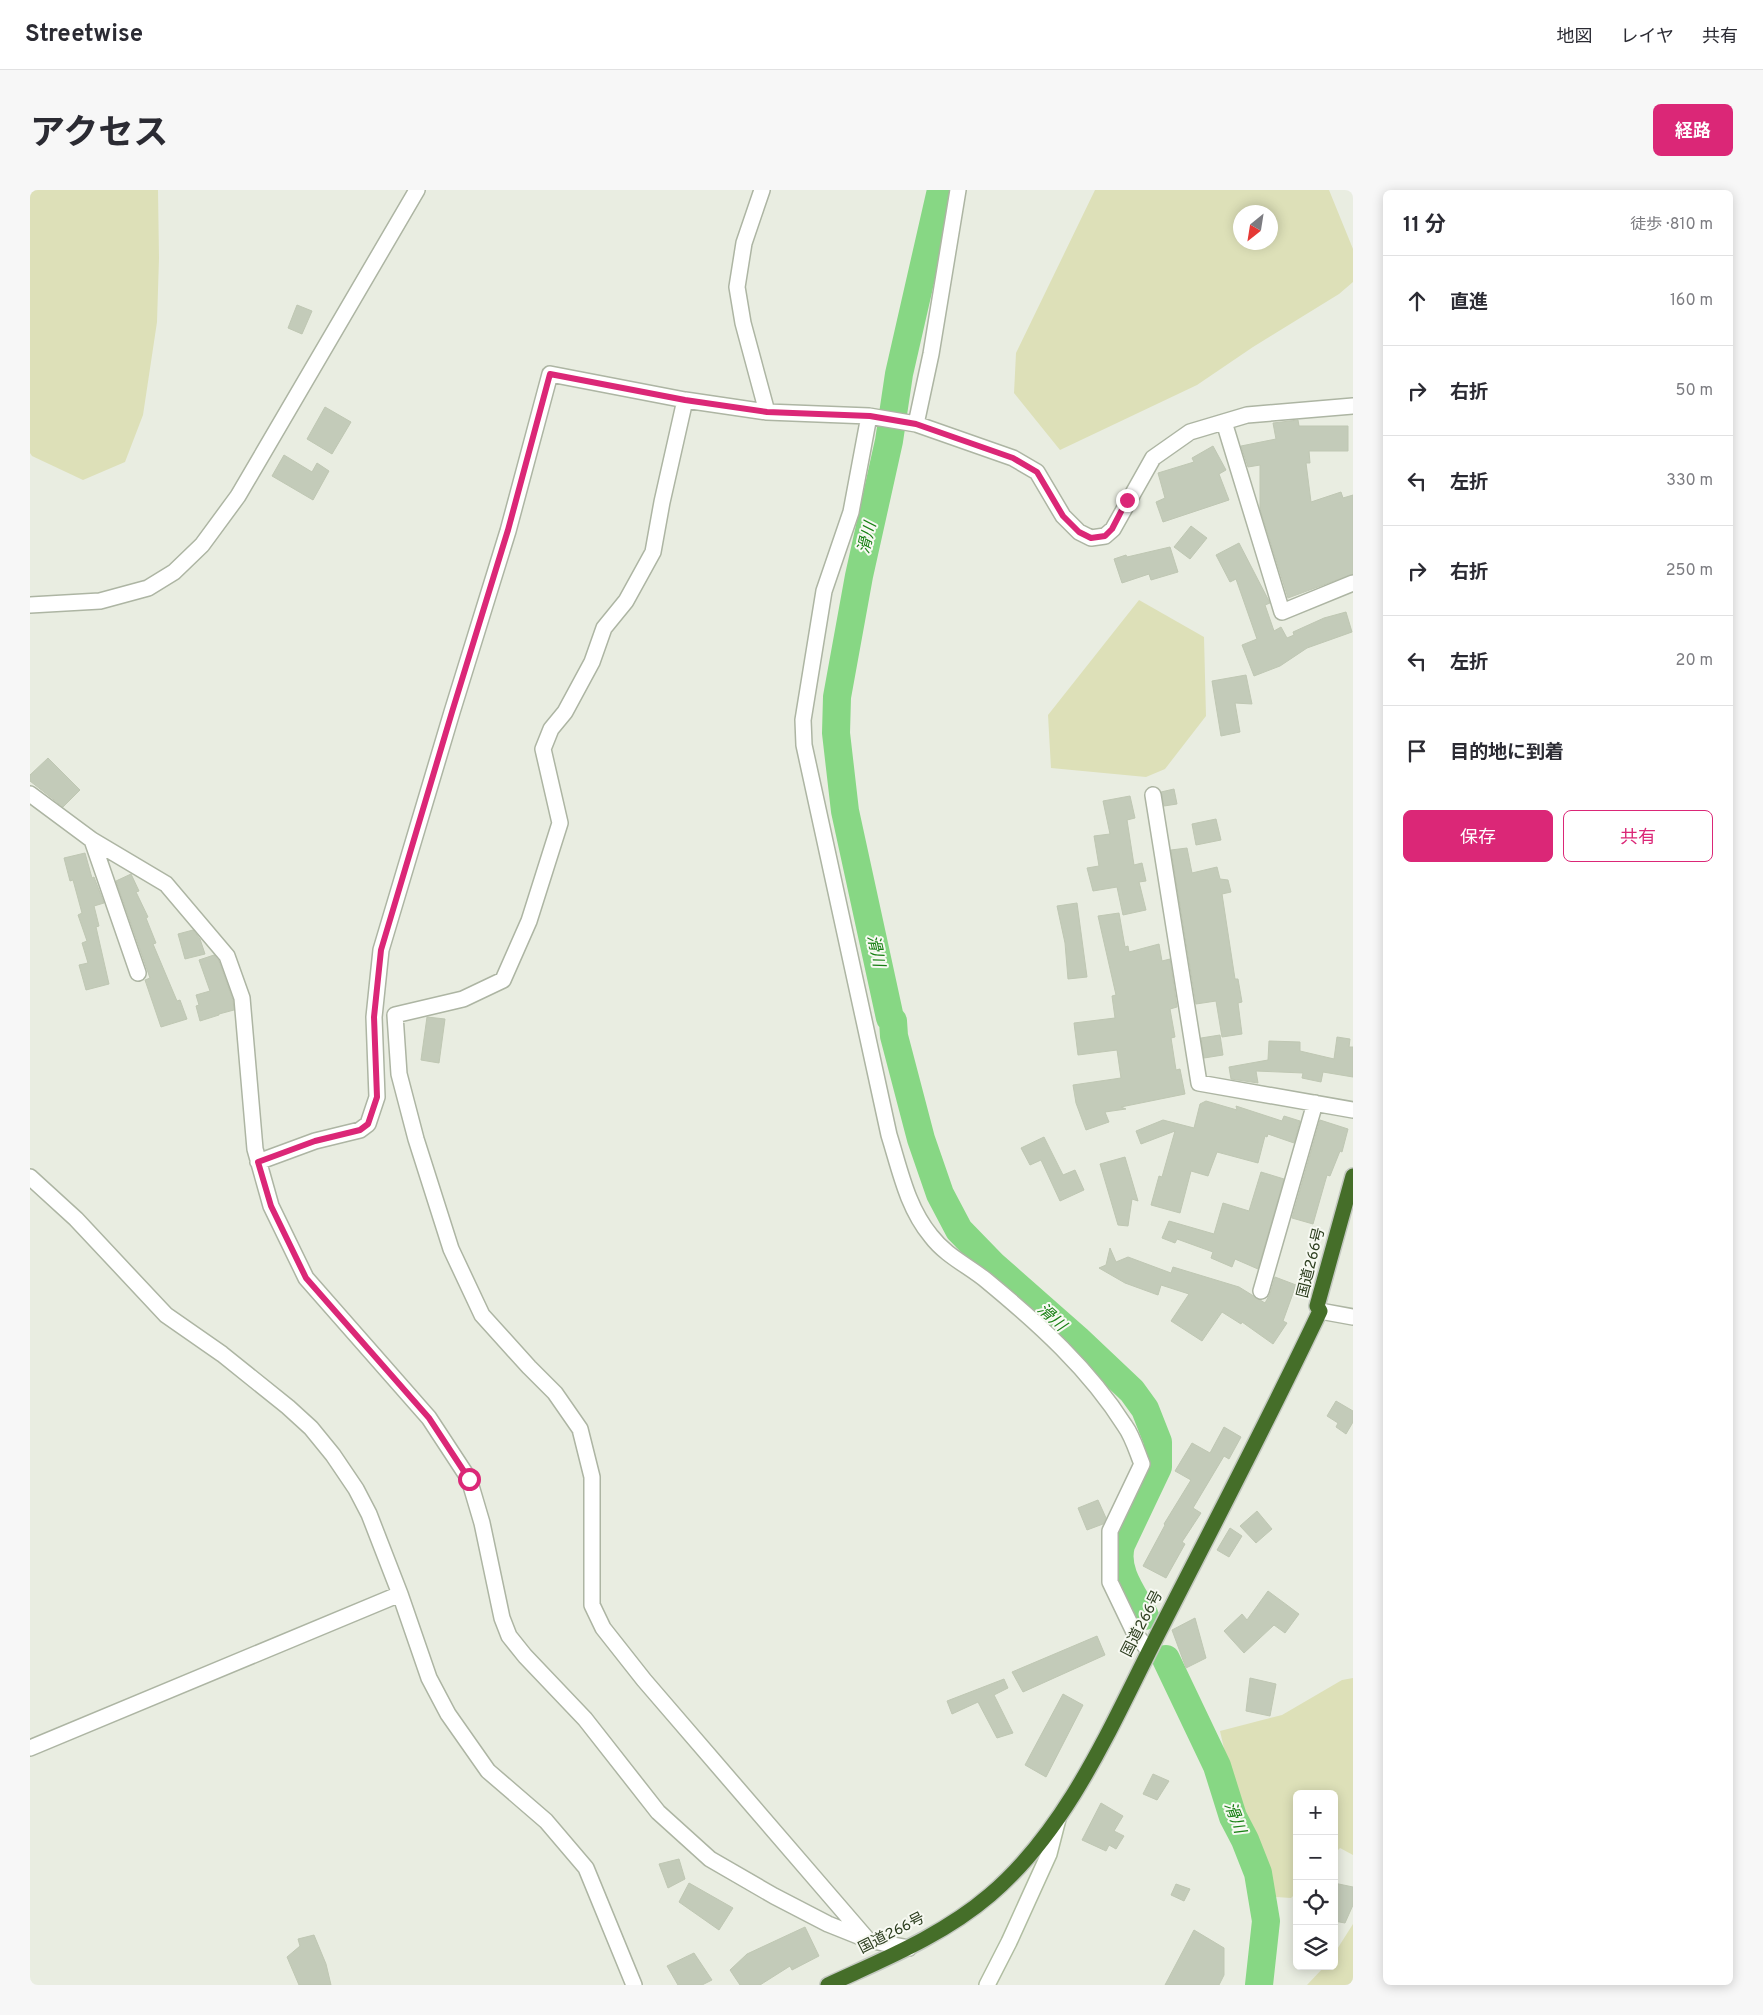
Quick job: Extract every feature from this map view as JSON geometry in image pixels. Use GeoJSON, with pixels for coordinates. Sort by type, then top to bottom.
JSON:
{"type":"FeatureCollection","features":[{"type":"Feature","properties":{"kind":"highway","name":"国道266号"},"geometry":{"type":"LineString","coordinates":[[828,1985],[908,1948],[957,1921],[990,1895],[1020,1866],[1073,1797],[1282,1391],[1320,1311],[1317,1306],[1353,1176]]}},
{"type":"Feature","properties":{"kind":"street"},"geometry":{"type":"LineString","coordinates":[[30,605],[100,601],[148,588],[174,572],[202,545],[238,496],[417,190]]}},
{"type":"Feature","properties":{"kind":"street"},"geometry":{"type":"LineString","coordinates":[[762,190],[744,243],[737,287],[743,323],[767,412]]}},
{"type":"Feature","properties":{"kind":"street"},"geometry":{"type":"LineString","coordinates":[[916,424],[931,354],[958,190]]}},
{"type":"Feature","properties":{"kind":"street"},"geometry":{"type":"LineString","coordinates":[[258,1162],[315,1141],[360,1130],[368,1124],[377,1097],[374,1017],[381,950],[508,530],[550,374],[685,400],[767,412],[870,417],[916,424],[1013,458],[1037,472],[1063,516],[1079,532],[1091,538],[1105,536],[1112,529],[1153,458],[1190,432],[1246,414],[1353,406]]}},
{"type":"Feature","properties":{"kind":"street"},"geometry":{"type":"LineString","coordinates":[[685,400],[653,552],[626,601],[604,628],[592,662],[565,712],[551,729],[543,749],[560,823],[529,921],[504,980],[463,999],[395,1015],[399,1074],[416,1139],[451,1249],[482,1315],[555,1393],[580,1429],[592,1477],[592,1605],[603,1628],[644,1680],[868,1940]]}},
{"type":"Feature","properties":{"kind":"street"},"geometry":{"type":"LineString","coordinates":[[870,417],[851,512],[824,591],[803,720],[804,745],[885,1116],[907,1194],[915,1213],[931,1237],[951,1256],[985,1279],[1062,1347],[1088,1374],[1126,1427],[1142,1464],[1110,1530],[1110,1582],[1134,1632],[1149,1651]]}},
{"type":"Feature","properties":{"kind":"street"},"geometry":{"type":"LineString","coordinates":[[1224,422],[1282,612],[1353,583]]}},
{"type":"Feature","properties":{"kind":"street"},"geometry":{"type":"LineString","coordinates":[[30,794],[92,840],[166,884],[227,956],[242,998],[255,1149],[271,1206],[306,1278],[429,1418],[469,1479],[482,1523],[502,1618],[509,1636],[585,1719],[658,1812],[710,1859],[813,1916],[868,1940],[908,1948]]}},
{"type":"Feature","properties":{"kind":"street"},"geometry":{"type":"LineString","coordinates":[[1153,795],[1199,1083],[1353,1110]]}},
{"type":"Feature","properties":{"kind":"street"},"geometry":{"type":"LineString","coordinates":[[92,840],[138,973]]}},
{"type":"Feature","properties":{"kind":"street"},"geometry":{"type":"LineString","coordinates":[[1261,1291],[1315,1103]]}},
{"type":"Feature","properties":{"kind":"street"},"geometry":{"type":"LineString","coordinates":[[33,1183],[76,1218],[166,1315],[222,1354],[288,1407],[311,1428],[333,1455],[365,1506],[400,1594],[429,1678],[448,1714],[488,1771],[546,1821],[586,1868],[634,1985]]}},
{"type":"Feature","properties":{"kind":"street"},"geometry":{"type":"LineString","coordinates":[[1320,1311],[1353,1317]]}},
{"type":"Feature","properties":{"kind":"street"},"geometry":{"type":"LineString","coordinates":[[30,1748],[400,1594]]}},
{"type":"Feature","properties":{"kind":"street"},"geometry":{"type":"LineString","coordinates":[[987,1985],[1010,1942],[1049,1854],[1058,1818]]}},
{"type":"Feature","properties":{"kind":"green space"},"geometry":{"type":"Polygon","coordinates":[[[30,190],[158,190],[159,258],[157,322],[143,415],[125,462],[83,480],[32,456],[30,453],[30,190]]]}},
{"type":"Feature","properties":{"kind":"green space"},"geometry":{"type":"Polygon","coordinates":[[[1095,190],[1329,190],[1353,249],[1353,282],[1339,294],[1253,347],[1197,385],[1060,450],[1014,393],[1016,353],[1095,190]]]}},
{"type":"Feature","properties":{"kind":"green space"},"geometry":{"type":"Polygon","coordinates":[[[1139,600],[1204,637],[1206,716],[1165,769],[1146,777],[1051,768],[1048,715],[1139,600]]]}},
{"type":"Feature","properties":{"kind":"green space"},"geometry":{"type":"Polygon","coordinates":[[[1353,1678],[1353,1855],[1340,1848],[1338,1850],[1338,1790],[1293,1790],[1293,1896],[1291,1898],[1276,1897],[1228,1766],[1220,1731],[1282,1715],[1342,1680],[1353,1678]]]}},
{"type":"Feature","properties":{"kind":"green space"},"geometry":{"type":"Polygon","coordinates":[[[1353,1924],[1353,1985],[1307,1985],[1321,1970],[1338,1970],[1338,1948],[1353,1924]]]}},
{"type":"Feature","properties":{"kind":"building"},"geometry":{"type":"Polygon","coordinates":[[[297,305],[312,311],[302,334],[288,328],[297,305]]]}},
{"type":"Feature","properties":{"kind":"building"},"geometry":{"type":"Polygon","coordinates":[[[325,407],[351,422],[332,454],[307,439],[325,407]]]}},
{"type":"Feature","properties":{"kind":"building"},"geometry":{"type":"Polygon","coordinates":[[[1298,420],[1299,426],[1348,426],[1348,451],[1309,451],[1310,463],[1306,463],[1311,502],[1341,492],[1343,498],[1353,495],[1353,574],[1288,598],[1260,509],[1260,465],[1248,467],[1241,446],[1276,439],[1273,423],[1298,420]]]}},
{"type":"Feature","properties":{"kind":"building"},"geometry":{"type":"Polygon","coordinates":[[[1213,446],[1226,470],[1219,474],[1229,500],[1163,522],[1156,502],[1165,498],[1158,473],[1194,462],[1192,458],[1213,446]]]}},
{"type":"Feature","properties":{"kind":"building"},"geometry":{"type":"Polygon","coordinates":[[[284,455],[312,472],[317,463],[329,471],[313,500],[272,476],[284,455]]]}},
{"type":"Feature","properties":{"kind":"building"},"geometry":{"type":"Polygon","coordinates":[[[1191,526],[1207,538],[1190,559],[1174,547],[1191,526]]]}},
{"type":"Feature","properties":{"kind":"building"},"geometry":{"type":"Polygon","coordinates":[[[1239,543],[1270,603],[1265,605],[1274,631],[1281,627],[1287,638],[1294,635],[1293,632],[1324,618],[1346,612],[1352,632],[1307,648],[1280,666],[1254,676],[1242,645],[1257,639],[1236,579],[1230,582],[1216,555],[1239,543]]]}},
{"type":"Feature","properties":{"kind":"building"},"geometry":{"type":"Polygon","coordinates":[[[1170,547],[1178,572],[1151,580],[1149,574],[1122,583],[1114,559],[1170,547]]]}},
{"type":"Feature","properties":{"kind":"building"},"geometry":{"type":"Polygon","coordinates":[[[1246,675],[1252,704],[1235,703],[1240,732],[1221,736],[1212,681],[1246,675]]]}},
{"type":"Feature","properties":{"kind":"building"},"geometry":{"type":"Polygon","coordinates":[[[48,758],[80,790],[63,807],[30,781],[30,775],[48,758]]]}},
{"type":"Feature","properties":{"kind":"building"},"geometry":{"type":"Polygon","coordinates":[[[1174,789],[1177,804],[1164,806],[1161,792],[1174,789]]]}},
{"type":"Feature","properties":{"kind":"building"},"geometry":{"type":"Polygon","coordinates":[[[1130,796],[1135,818],[1127,820],[1134,865],[1142,863],[1146,881],[1139,882],[1146,910],[1123,915],[1117,887],[1093,891],[1087,868],[1099,866],[1094,836],[1110,834],[1103,801],[1130,796]]]}},
{"type":"Feature","properties":{"kind":"building"},"geometry":{"type":"Polygon","coordinates":[[[1216,819],[1221,840],[1196,845],[1192,824],[1216,819]]]}},
{"type":"Feature","properties":{"kind":"building"},"geometry":{"type":"Polygon","coordinates":[[[1187,848],[1192,873],[1217,867],[1220,879],[1228,880],[1231,892],[1222,894],[1235,979],[1238,979],[1242,1002],[1238,1003],[1242,1034],[1222,1037],[1216,1001],[1196,1004],[1171,850],[1187,848]]]}},
{"type":"Feature","properties":{"kind":"building"},"geometry":{"type":"Polygon","coordinates":[[[85,853],[92,878],[94,877],[104,903],[94,906],[99,926],[96,927],[109,984],[86,990],[79,965],[88,963],[82,943],[87,941],[78,915],[82,913],[73,880],[70,881],[64,858],[85,853]]]}},
{"type":"Feature","properties":{"kind":"building"},"geometry":{"type":"Polygon","coordinates":[[[131,874],[139,891],[136,892],[148,917],[146,918],[156,943],[153,944],[177,1001],[180,1000],[187,1019],[161,1027],[145,980],[150,978],[116,881],[131,874]]]}},
{"type":"Feature","properties":{"kind":"building"},"geometry":{"type":"Polygon","coordinates":[[[1077,903],[1087,977],[1068,979],[1065,943],[1057,906],[1077,903]]]}},
{"type":"Feature","properties":{"kind":"building"},"geometry":{"type":"Polygon","coordinates":[[[1119,913],[1125,947],[1128,946],[1129,952],[1159,944],[1162,961],[1170,959],[1177,1007],[1170,1009],[1175,1037],[1171,1038],[1176,1070],[1180,1069],[1185,1094],[1121,1107],[1126,1109],[1105,1112],[1109,1122],[1086,1130],[1076,1103],[1073,1085],[1121,1078],[1117,1050],[1078,1055],[1074,1023],[1115,1018],[1112,996],[1116,995],[1098,916],[1119,913]]]}},
{"type":"Feature","properties":{"kind":"building"},"geometry":{"type":"Polygon","coordinates":[[[193,930],[200,939],[205,954],[185,959],[178,934],[193,930]]]}},
{"type":"Feature","properties":{"kind":"building"},"geometry":{"type":"Polygon","coordinates":[[[214,955],[219,961],[233,1000],[234,1010],[200,1021],[196,1006],[199,1005],[196,995],[210,991],[199,960],[214,955]]]}},
{"type":"Feature","properties":{"kind":"building"},"geometry":{"type":"Polygon","coordinates":[[[427,1017],[445,1019],[439,1063],[421,1060],[427,1017]]]}},
{"type":"Feature","properties":{"kind":"building"},"geometry":{"type":"Polygon","coordinates":[[[1220,1035],[1223,1055],[1204,1058],[1201,1038],[1220,1035]]]}},
{"type":"Feature","properties":{"kind":"building"},"geometry":{"type":"Polygon","coordinates":[[[1337,1037],[1350,1039],[1349,1047],[1353,1047],[1353,1077],[1323,1072],[1321,1082],[1302,1078],[1303,1073],[1256,1071],[1258,1083],[1231,1079],[1229,1067],[1268,1060],[1269,1041],[1300,1042],[1300,1051],[1334,1059],[1337,1037]]]}},
{"type":"Feature","properties":{"kind":"building"},"geometry":{"type":"Polygon","coordinates":[[[1206,1101],[1237,1110],[1236,1106],[1282,1121],[1284,1116],[1300,1121],[1294,1143],[1268,1134],[1267,1137],[1265,1136],[1258,1163],[1217,1152],[1208,1176],[1191,1171],[1180,1213],[1151,1205],[1159,1176],[1162,1177],[1175,1131],[1141,1144],[1136,1131],[1163,1120],[1194,1128],[1200,1104],[1206,1101]]]}},
{"type":"Feature","properties":{"kind":"building"},"geometry":{"type":"Polygon","coordinates":[[[1320,1120],[1348,1129],[1342,1152],[1340,1151],[1330,1176],[1327,1175],[1313,1224],[1292,1218],[1320,1120]]]}},
{"type":"Feature","properties":{"kind":"building"},"geometry":{"type":"Polygon","coordinates":[[[1044,1137],[1063,1175],[1075,1170],[1084,1190],[1060,1201],[1041,1160],[1030,1165],[1021,1148],[1044,1137]]]}},
{"type":"Feature","properties":{"kind":"building"},"geometry":{"type":"Polygon","coordinates":[[[1125,1157],[1138,1201],[1132,1199],[1128,1226],[1118,1225],[1100,1164],[1125,1157]]]}},
{"type":"Feature","properties":{"kind":"building"},"geometry":{"type":"Polygon","coordinates":[[[1261,1172],[1284,1179],[1258,1269],[1235,1259],[1232,1267],[1211,1258],[1213,1252],[1177,1239],[1175,1243],[1162,1238],[1169,1221],[1214,1234],[1223,1203],[1249,1211],[1261,1172]]]}},
{"type":"Feature","properties":{"kind":"building"},"geometry":{"type":"Polygon","coordinates":[[[1110,1248],[1116,1262],[1128,1257],[1171,1273],[1173,1267],[1239,1287],[1265,1303],[1275,1277],[1296,1285],[1283,1321],[1287,1323],[1273,1344],[1242,1322],[1241,1324],[1222,1312],[1202,1341],[1171,1321],[1189,1294],[1161,1285],[1158,1295],[1125,1283],[1099,1268],[1106,1265],[1110,1248]]]}},
{"type":"Feature","properties":{"kind":"building"},"geometry":{"type":"Polygon","coordinates":[[[1336,1401],[1353,1411],[1353,1422],[1346,1434],[1336,1427],[1338,1423],[1327,1416],[1336,1401]]]}},
{"type":"Feature","properties":{"kind":"building"},"geometry":{"type":"Polygon","coordinates":[[[1224,1427],[1241,1437],[1229,1459],[1224,1456],[1193,1508],[1201,1513],[1182,1542],[1185,1544],[1166,1578],[1143,1566],[1164,1524],[1191,1480],[1175,1471],[1192,1443],[1210,1453],[1224,1427]]]}},
{"type":"Feature","properties":{"kind":"building"},"geometry":{"type":"Polygon","coordinates":[[[1098,1500],[1106,1518],[1103,1524],[1087,1530],[1078,1508],[1098,1500]]]}},
{"type":"Feature","properties":{"kind":"building"},"geometry":{"type":"Polygon","coordinates":[[[1257,1511],[1272,1529],[1256,1543],[1240,1526],[1257,1511]]]}},
{"type":"Feature","properties":{"kind":"building"},"geometry":{"type":"Polygon","coordinates":[[[1230,1528],[1242,1536],[1229,1557],[1217,1550],[1230,1528]]]}},
{"type":"Feature","properties":{"kind":"building"},"geometry":{"type":"Polygon","coordinates":[[[1268,1591],[1299,1614],[1285,1633],[1274,1625],[1244,1653],[1224,1631],[1242,1614],[1247,1620],[1268,1591]]]}},
{"type":"Feature","properties":{"kind":"building"},"geometry":{"type":"Polygon","coordinates":[[[1195,1618],[1206,1658],[1186,1668],[1172,1630],[1195,1618]]]}},
{"type":"Feature","properties":{"kind":"building"},"geometry":{"type":"Polygon","coordinates":[[[1097,1636],[1105,1655],[1023,1692],[1012,1672],[1097,1636]]]}},
{"type":"Feature","properties":{"kind":"building"},"geometry":{"type":"Polygon","coordinates":[[[1250,1678],[1276,1684],[1270,1716],[1246,1711],[1250,1678]]]}},
{"type":"Feature","properties":{"kind":"building"},"geometry":{"type":"Polygon","coordinates":[[[1004,1679],[1008,1688],[994,1695],[1013,1733],[997,1738],[978,1702],[952,1714],[947,1701],[1004,1679]]]}},
{"type":"Feature","properties":{"kind":"building"},"geometry":{"type":"Polygon","coordinates":[[[1063,1694],[1083,1705],[1046,1777],[1025,1765],[1063,1694]]]}},
{"type":"Feature","properties":{"kind":"building"},"geometry":{"type":"Polygon","coordinates":[[[1153,1774],[1169,1781],[1157,1800],[1143,1794],[1153,1774]]]}},
{"type":"Feature","properties":{"kind":"building"},"geometry":{"type":"Polygon","coordinates":[[[1101,1803],[1123,1816],[1114,1831],[1124,1836],[1116,1849],[1109,1845],[1106,1851],[1082,1840],[1101,1803]]]}},
{"type":"Feature","properties":{"kind":"building"},"geometry":{"type":"Polygon","coordinates":[[[679,1859],[685,1879],[668,1888],[659,1864],[679,1859]]]}},
{"type":"Feature","properties":{"kind":"building"},"geometry":{"type":"Polygon","coordinates":[[[689,1883],[733,1908],[719,1930],[679,1902],[689,1883]]]}},
{"type":"Feature","properties":{"kind":"building"},"geometry":{"type":"Polygon","coordinates":[[[1176,1884],[1190,1889],[1184,1901],[1171,1895],[1176,1884]]]}},
{"type":"Feature","properties":{"kind":"building"},"geometry":{"type":"Polygon","coordinates":[[[1338,1884],[1353,1887],[1353,1905],[1345,1923],[1338,1922],[1338,1884]]]}},
{"type":"Feature","properties":{"kind":"building"},"geometry":{"type":"Polygon","coordinates":[[[805,1927],[819,1956],[792,1970],[790,1966],[760,1985],[740,1985],[730,1970],[747,1954],[805,1927]]]}},
{"type":"Feature","properties":{"kind":"building"},"geometry":{"type":"Polygon","coordinates":[[[1194,1930],[1224,1948],[1224,1975],[1219,1985],[1165,1985],[1194,1930]]]}},
{"type":"Feature","properties":{"kind":"building"},"geometry":{"type":"Polygon","coordinates":[[[314,1935],[326,1964],[331,1985],[299,1985],[287,1957],[300,1946],[298,1939],[314,1935]]]}},
{"type":"Feature","properties":{"kind":"building"},"geometry":{"type":"Polygon","coordinates":[[[694,1953],[712,1980],[702,1985],[678,1985],[667,1966],[694,1953]]]}},
{"type":"Feature","properties":{"kind":"waterway","name":"滑川"},"geometry":{"type":"LineString","coordinates":[[941,190],[899,374],[889,441],[859,576],[837,697],[836,733],[845,811],[890,1018],[893,1021],[894,1036],[921,1139],[940,1194],[959,1230],[993,1265],[1077,1339],[1132,1391],[1145,1409],[1158,1442],[1158,1467],[1121,1545],[1120,1555],[1122,1573],[1145,1616]]}},
{"type":"Feature","properties":{"kind":"waterway","name":"滑川"},"geometry":{"type":"LineString","coordinates":[[1166,1659],[1217,1766],[1233,1817],[1245,1840],[1258,1873],[1266,1921],[1259,1985]]}},
{"type":"Feature","properties":{"kind":"route"},"geometry":{"type":"LineString","coordinates":[[469,1479],[429,1418],[306,1278],[271,1206],[258,1162],[315,1141],[360,1130],[368,1124],[377,1097],[374,1017],[381,950],[508,530],[550,374],[685,400],[767,412],[870,416],[916,424],[994,453],[1013,458],[1037,472],[1063,516],[1079,532],[1091,538],[1105,536],[1112,529],[1127,500]]}}]}
